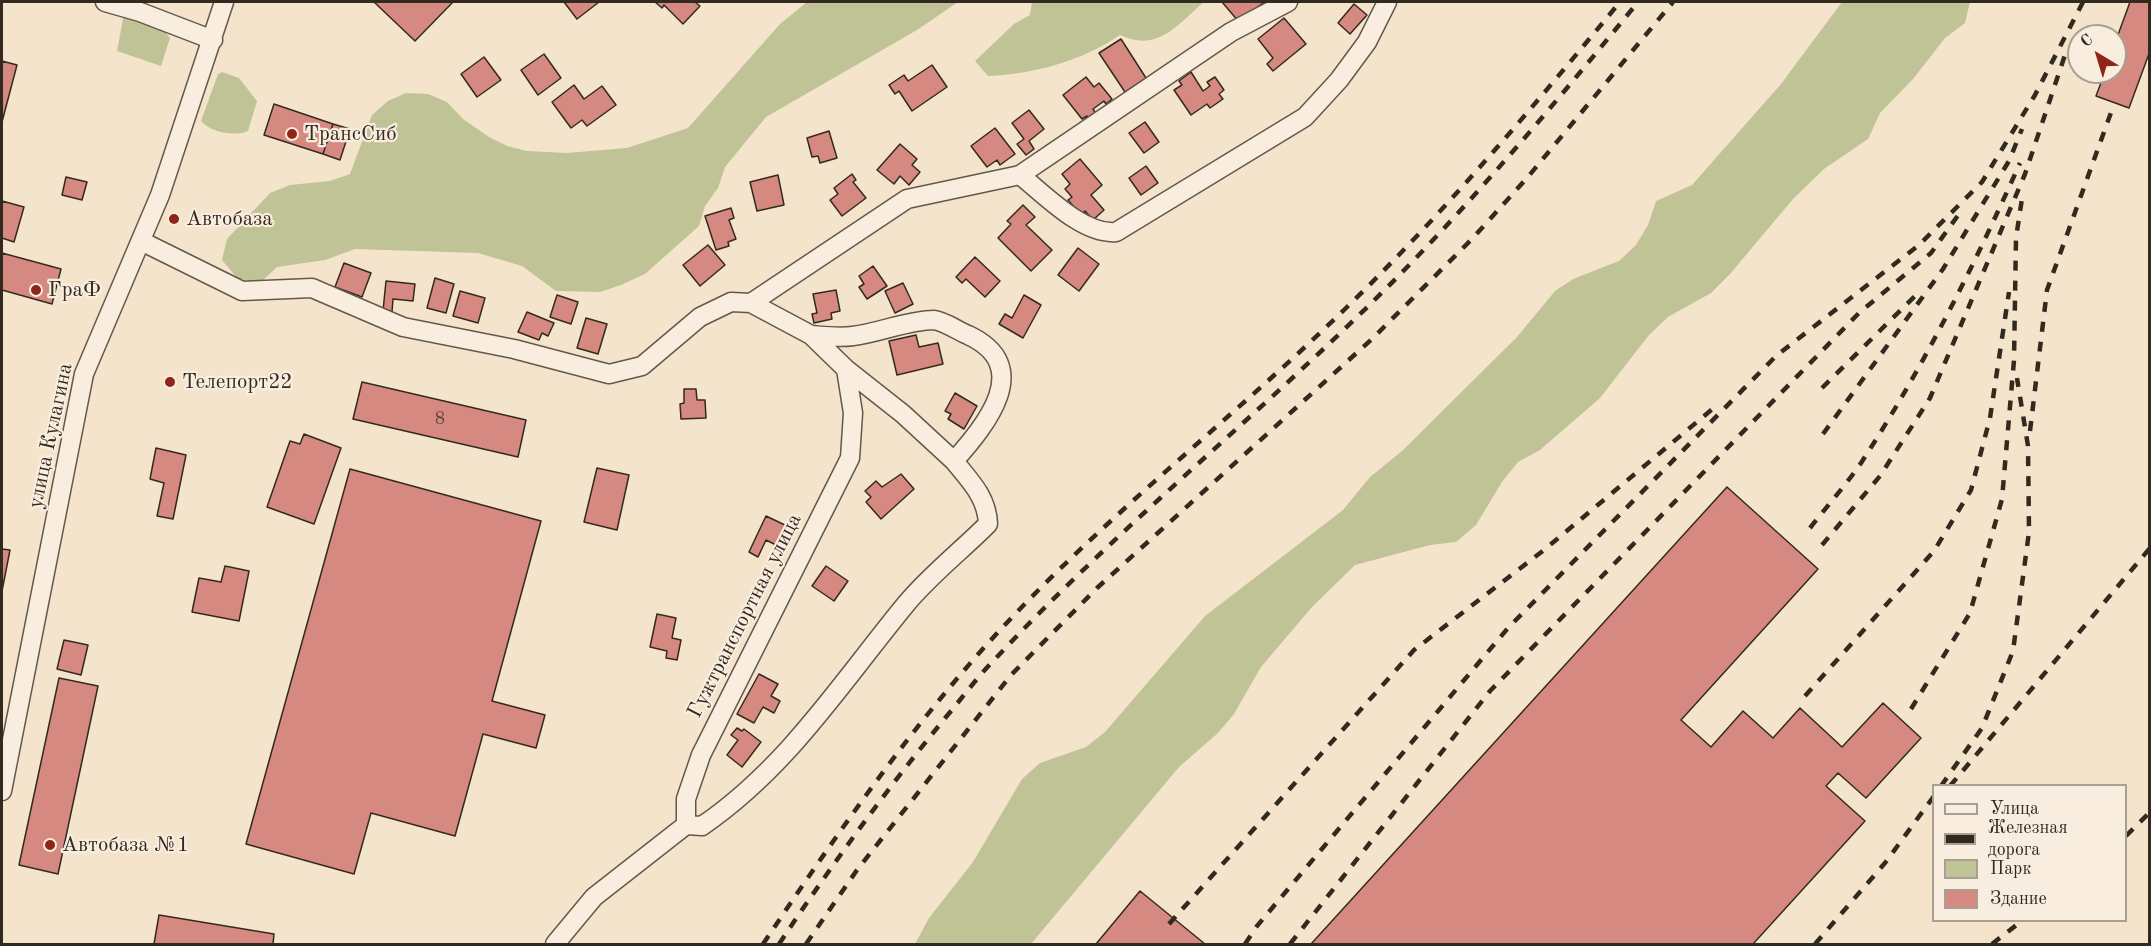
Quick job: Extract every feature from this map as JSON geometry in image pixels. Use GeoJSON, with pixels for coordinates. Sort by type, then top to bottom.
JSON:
{"type":"FeatureCollection","features":[{"type":"Feature","properties":{"kind":"street"},"geometry":{"type":"LineString","coordinates":[[105,2],[140,12],[213,40]]}},
{"type":"Feature","properties":{"kind":"street","name":"улица Кулагина"},"geometry":{"type":"LineString","coordinates":[[2,791],[84,374],[175,155],[224,2]]}},
{"type":"Feature","properties":{"kind":"street"},"geometry":{"type":"LineString","coordinates":[[751,303],[907,199],[1020,175],[1230,32],[1288,2]]}},
{"type":"Feature","properties":{"kind":"street"},"geometry":{"type":"LineString","coordinates":[[1020,175],[1088,228],[1104,233],[1116,232],[1305,117],[1339,80],[1367,42],[1387,2]]}},
{"type":"Feature","properties":{"kind":"street"},"geometry":{"type":"LineString","coordinates":[[141,240],[242,291],[312,288],[403,327],[514,349],[609,374],[642,366],[700,317],[731,302],[751,303],[811,335],[846,369],[903,414],[954,461],[982,496],[987,510],[987,524],[908,602],[798,742],[725,810],[702,826],[686,825],[594,897],[555,945]]}},
{"type":"Feature","properties":{"kind":"street"},"geometry":{"type":"LineString","coordinates":[[811,335],[850,337],[936,320],[990,349],[1001,365],[1002,381],[998,397],[983,429],[954,461]]}},
{"type":"Feature","properties":{"kind":"street","name":"Гужтранспортная улица"},"geometry":{"type":"LineString","coordinates":[[686,825],[686,799],[701,755],[850,458],[853,413],[846,369]]}},
{"type":"Feature","properties":{"kind":"green space"},"geometry":{"type":"Polygon","coordinates":[[[807,2],[958,2],[917,30],[766,117],[725,167],[718,188],[705,206],[699,226],[645,274],[621,285],[600,292],[556,291],[522,266],[478,253],[355,249],[325,260],[277,267],[260,283],[237,278],[222,260],[227,239],[270,193],[290,185],[330,181],[350,174],[372,115],[388,101],[406,93],[428,94],[447,102],[463,119],[489,137],[507,146],[527,151],[567,153],[627,148],[688,128],[780,24],[807,2]]]}},
{"type":"Feature","properties":{"kind":"green space"},"geometry":{"type":"Polygon","coordinates":[[[1032,2],[1204,2],[1176,27],[1156,38],[1146,41],[1133,40],[1120,35],[1090,52],[1057,65],[988,76],[975,61],[1014,24],[1030,15],[1032,2]]]}},
{"type":"Feature","properties":{"kind":"green space"},"geometry":{"type":"Polygon","coordinates":[[[1842,2],[1970,2],[1965,23],[1945,38],[1913,79],[1880,113],[1868,139],[1824,169],[1793,199],[1730,274],[1711,293],[1668,317],[1649,335],[1600,398],[1540,450],[1518,462],[1502,482],[1476,525],[1456,542],[1430,545],[1355,565],[1312,607],[1261,667],[1234,714],[1218,733],[1179,767],[1031,944],[915,944],[929,918],[973,862],[1022,779],[1040,763],[1086,747],[1105,732],[1205,616],[1343,510],[1370,477],[1402,451],[1517,337],[1555,291],[1573,279],[1619,261],[1636,245],[1648,225],[1656,201],[1692,185],[1781,84],[1842,2]]]}},
{"type":"Feature","properties":{"kind":"green space"},"geometry":{"type":"Polygon","coordinates":[[[124,14],[163,29],[170,38],[161,66],[117,51],[124,14]]]}},
{"type":"Feature","properties":{"kind":"green space"},"geometry":{"type":"Polygon","coordinates":[[[222,72],[239,78],[257,101],[248,131],[243,133],[223,132],[210,128],[201,121],[218,74],[222,72]]]}},
{"type":"Feature","properties":{"kind":"building"},"geometry":{"type":"Polygon","coordinates":[[[374,2],[453,2],[415,41],[374,2]]]}},
{"type":"Feature","properties":{"kind":"building"},"geometry":{"type":"Polygon","coordinates":[[[564,2],[599,2],[577,19],[564,2]]]}},
{"type":"Feature","properties":{"kind":"building"},"geometry":{"type":"Polygon","coordinates":[[[655,2],[695,2],[700,6],[683,24],[664,5],[662,8],[655,2]]]}},
{"type":"Feature","properties":{"kind":"building"},"geometry":{"type":"Polygon","coordinates":[[[1222,2],[1262,2],[1263,3],[1239,22],[1222,2]]]}},
{"type":"Feature","properties":{"kind":"building"},"geometry":{"type":"Polygon","coordinates":[[[2130,2],[2150,2],[2150,51],[2129,108],[2096,96],[2100,84],[2127,84],[2127,24],[2122,24],[2130,2]]]}},
{"type":"Feature","properties":{"kind":"building"},"geometry":{"type":"Polygon","coordinates":[[[1354,4],[1367,15],[1350,34],[1338,23],[1354,4]]]}},
{"type":"Feature","properties":{"kind":"building"},"geometry":{"type":"Polygon","coordinates":[[[1284,18],[1306,44],[1273,71],[1267,64],[1273,58],[1258,39],[1284,18]]]}},
{"type":"Feature","properties":{"kind":"building"},"geometry":{"type":"Polygon","coordinates":[[[1121,39],[1146,78],[1125,92],[1099,53],[1121,39]]]}},
{"type":"Feature","properties":{"kind":"building"},"geometry":{"type":"Polygon","coordinates":[[[544,54],[561,78],[538,95],[521,70],[544,54]]]}},
{"type":"Feature","properties":{"kind":"building"},"geometry":{"type":"Polygon","coordinates":[[[484,57],[501,80],[477,97],[461,74],[484,57]]]}},
{"type":"Feature","properties":{"kind":"building"},"geometry":{"type":"Polygon","coordinates":[[[2,61],[17,65],[2,122],[2,61]]]}},
{"type":"Feature","properties":{"kind":"building"},"geometry":{"type":"Polygon","coordinates":[[[932,65],[947,87],[912,111],[899,91],[895,94],[889,85],[904,75],[908,81],[932,65]]]}},
{"type":"Feature","properties":{"kind":"building"},"geometry":{"type":"Polygon","coordinates":[[[1191,72],[1203,91],[1210,86],[1207,82],[1215,77],[1224,90],[1219,94],[1223,99],[1210,108],[1207,104],[1191,115],[1174,90],[1182,85],[1179,81],[1191,72]]]}},
{"type":"Feature","properties":{"kind":"building"},"geometry":{"type":"Polygon","coordinates":[[[1086,77],[1094,87],[1099,83],[1112,99],[1106,104],[1104,101],[1093,109],[1096,114],[1089,119],[1087,116],[1082,119],[1063,95],[1086,77]]]}},
{"type":"Feature","properties":{"kind":"building"},"geometry":{"type":"Polygon","coordinates":[[[574,85],[584,99],[602,86],[616,105],[587,126],[582,120],[571,128],[552,102],[574,85]]]}},
{"type":"Feature","properties":{"kind":"building"},"geometry":{"type":"Polygon","coordinates":[[[274,104],[333,124],[323,154],[264,135],[274,104]]]}},
{"type":"Feature","properties":{"kind":"building"},"geometry":{"type":"Polygon","coordinates":[[[1029,110],[1044,129],[1029,141],[1034,149],[1026,155],[1017,144],[1024,139],[1012,123],[1029,110]]]}},
{"type":"Feature","properties":{"kind":"building"},"geometry":{"type":"Polygon","coordinates":[[[1145,122],[1159,142],[1144,153],[1129,133],[1145,122]]]}},
{"type":"Feature","properties":{"kind":"building"},"geometry":{"type":"Polygon","coordinates":[[[333,124],[350,129],[340,160],[323,154],[333,124]]]}},
{"type":"Feature","properties":{"kind":"building"},"geometry":{"type":"Polygon","coordinates":[[[995,128],[1015,154],[1000,165],[997,160],[987,167],[971,146],[995,128]]]}},
{"type":"Feature","properties":{"kind":"building"},"geometry":{"type":"Polygon","coordinates":[[[829,131],[837,158],[820,163],[818,156],[812,157],[807,138],[829,131]]]}},
{"type":"Feature","properties":{"kind":"building"},"geometry":{"type":"Polygon","coordinates":[[[900,144],[917,159],[912,165],[920,172],[909,185],[900,176],[894,184],[877,170],[900,144]]]}},
{"type":"Feature","properties":{"kind":"building"},"geometry":{"type":"Polygon","coordinates":[[[1080,159],[1102,185],[1091,195],[1104,210],[1093,220],[1085,211],[1081,215],[1068,200],[1072,197],[1065,189],[1070,184],[1062,174],[1080,159]]]}},
{"type":"Feature","properties":{"kind":"building"},"geometry":{"type":"Polygon","coordinates":[[[1146,166],[1158,183],[1141,195],[1129,178],[1146,166]]]}},
{"type":"Feature","properties":{"kind":"building"},"geometry":{"type":"Polygon","coordinates":[[[852,174],[856,180],[853,182],[866,198],[842,216],[830,200],[838,194],[834,188],[852,174]]]}},
{"type":"Feature","properties":{"kind":"building"},"geometry":{"type":"Polygon","coordinates":[[[778,175],[784,205],[757,211],[750,182],[778,175]]]}},
{"type":"Feature","properties":{"kind":"building"},"geometry":{"type":"Polygon","coordinates":[[[66,177],[87,182],[82,200],[62,195],[66,177]]]}},
{"type":"Feature","properties":{"kind":"building"},"geometry":{"type":"Polygon","coordinates":[[[2,201],[24,207],[14,242],[2,238],[2,201]]]}},
{"type":"Feature","properties":{"kind":"building"},"geometry":{"type":"Polygon","coordinates":[[[1023,205],[1035,217],[1026,225],[1052,250],[1031,271],[998,238],[1011,224],[1007,221],[1023,205]]]}},
{"type":"Feature","properties":{"kind":"building"},"geometry":{"type":"Polygon","coordinates":[[[731,208],[734,218],[729,220],[736,239],[728,242],[729,246],[716,250],[705,216],[731,208]]]}},
{"type":"Feature","properties":{"kind":"building"},"geometry":{"type":"Polygon","coordinates":[[[708,245],[725,265],[700,286],[683,265],[708,245]]]}},
{"type":"Feature","properties":{"kind":"building"},"geometry":{"type":"Polygon","coordinates":[[[1078,248],[1099,264],[1079,291],[1058,275],[1078,248]]]}},
{"type":"Feature","properties":{"kind":"building"},"geometry":{"type":"Polygon","coordinates":[[[2,253],[61,269],[52,304],[2,290],[2,253]]]}},
{"type":"Feature","properties":{"kind":"building"},"geometry":{"type":"Polygon","coordinates":[[[975,257],[1000,281],[985,297],[966,279],[962,283],[956,277],[975,257]]]}},
{"type":"Feature","properties":{"kind":"building"},"geometry":{"type":"Polygon","coordinates":[[[344,263],[371,273],[362,297],[335,287],[344,263]]]}},
{"type":"Feature","properties":{"kind":"building"},"geometry":{"type":"Polygon","coordinates":[[[873,266],[887,286],[867,299],[859,287],[864,284],[859,276],[873,266]]]}},
{"type":"Feature","properties":{"kind":"building"},"geometry":{"type":"Polygon","coordinates":[[[435,278],[454,284],[446,313],[427,308],[435,278]]]}},
{"type":"Feature","properties":{"kind":"building"},"geometry":{"type":"Polygon","coordinates":[[[386,281],[415,284],[413,301],[393,299],[392,312],[383,311],[386,281]]]}},
{"type":"Feature","properties":{"kind":"building"},"geometry":{"type":"Polygon","coordinates":[[[903,283],[913,304],[895,313],[885,291],[903,283]]]}},
{"type":"Feature","properties":{"kind":"building"},"geometry":{"type":"Polygon","coordinates":[[[836,290],[840,311],[831,313],[832,319],[814,323],[812,314],[817,313],[813,294],[836,290]]]}},
{"type":"Feature","properties":{"kind":"building"},"geometry":{"type":"Polygon","coordinates":[[[460,291],[485,298],[478,323],[453,316],[460,291]]]}},
{"type":"Feature","properties":{"kind":"building"},"geometry":{"type":"Polygon","coordinates":[[[557,295],[578,302],[571,324],[550,317],[557,295]]]}},
{"type":"Feature","properties":{"kind":"building"},"geometry":{"type":"Polygon","coordinates":[[[1024,295],[1041,305],[1023,338],[999,324],[1005,314],[1012,318],[1024,295]]]}},
{"type":"Feature","properties":{"kind":"building"},"geometry":{"type":"Polygon","coordinates":[[[527,312],[554,323],[548,336],[542,333],[539,340],[518,332],[527,312]]]}},
{"type":"Feature","properties":{"kind":"building"},"geometry":{"type":"Polygon","coordinates":[[[586,318],[607,324],[598,354],[577,348],[586,318]]]}},
{"type":"Feature","properties":{"kind":"building"},"geometry":{"type":"Polygon","coordinates":[[[916,335],[919,347],[938,343],[943,364],[897,375],[889,341],[916,335]]]}},
{"type":"Feature","properties":{"kind":"building"},"geometry":{"type":"Polygon","coordinates":[[[362,382],[526,420],[518,457],[353,419],[362,382]]]}},
{"type":"Feature","properties":{"kind":"building"},"geometry":{"type":"Polygon","coordinates":[[[684,389],[696,389],[697,400],[705,400],[706,418],[681,419],[680,404],[684,403],[684,389]]]}},
{"type":"Feature","properties":{"kind":"building"},"geometry":{"type":"Polygon","coordinates":[[[955,393],[977,406],[964,429],[948,419],[951,414],[945,411],[955,393]]]}},
{"type":"Feature","properties":{"kind":"building"},"geometry":{"type":"Polygon","coordinates":[[[304,434],[341,448],[314,524],[267,507],[290,441],[300,444],[304,434]]]}},
{"type":"Feature","properties":{"kind":"building"},"geometry":{"type":"Polygon","coordinates":[[[156,448],[186,455],[173,519],[157,516],[164,483],[150,479],[156,448]]]}},
{"type":"Feature","properties":{"kind":"building"},"geometry":{"type":"Polygon","coordinates":[[[597,468],[629,475],[617,530],[584,522],[597,468]]]}},
{"type":"Feature","properties":{"kind":"building"},"geometry":{"type":"Polygon","coordinates":[[[350,469],[541,521],[492,701],[545,715],[536,748],[483,734],[455,836],[371,813],[354,874],[246,844],[350,469]]]}},
{"type":"Feature","properties":{"kind":"building"},"geometry":{"type":"Polygon","coordinates":[[[901,474],[914,489],[881,519],[866,502],[871,497],[865,491],[876,481],[882,487],[901,474]]]}},
{"type":"Feature","properties":{"kind":"building"},"geometry":{"type":"Polygon","coordinates":[[[1727,487],[1818,569],[1681,720],[1711,747],[1743,711],[1773,738],[1800,708],[1842,747],[1883,703],[1921,738],[1866,798],[1838,773],[1826,786],[1865,821],[1753,944],[1311,944],[1727,487]]]}},
{"type":"Feature","properties":{"kind":"building"},"geometry":{"type":"Polygon","coordinates":[[[766,516],[787,526],[778,546],[766,540],[758,557],[749,552],[766,516]]]}},
{"type":"Feature","properties":{"kind":"building"},"geometry":{"type":"Polygon","coordinates":[[[2,549],[10,550],[2,591],[2,549]]]}},
{"type":"Feature","properties":{"kind":"building"},"geometry":{"type":"Polygon","coordinates":[[[225,566],[249,571],[239,621],[192,612],[199,578],[221,582],[225,566]]]}},
{"type":"Feature","properties":{"kind":"building"},"geometry":{"type":"Polygon","coordinates":[[[826,566],[848,581],[834,601],[812,586],[826,566]]]}},
{"type":"Feature","properties":{"kind":"building"},"geometry":{"type":"Polygon","coordinates":[[[657,614],[676,618],[672,638],[681,640],[677,660],[666,658],[667,651],[650,647],[657,614]]]}},
{"type":"Feature","properties":{"kind":"building"},"geometry":{"type":"Polygon","coordinates":[[[64,640],[88,645],[81,675],[57,669],[64,640]]]}},
{"type":"Feature","properties":{"kind":"building"},"geometry":{"type":"Polygon","coordinates":[[[759,674],[778,684],[771,696],[780,701],[774,713],[763,707],[754,723],[737,714],[759,674]]]}},
{"type":"Feature","properties":{"kind":"building"},"geometry":{"type":"Polygon","coordinates":[[[59,678],[98,686],[58,874],[19,865],[59,678]]]}},
{"type":"Feature","properties":{"kind":"building"},"geometry":{"type":"Polygon","coordinates":[[[737,728],[742,731],[744,729],[761,742],[742,767],[727,755],[738,740],[731,735],[737,728]]]}},
{"type":"Feature","properties":{"kind":"building"},"geometry":{"type":"Polygon","coordinates":[[[1140,891],[1205,944],[1096,944],[1140,891]]]}},
{"type":"Feature","properties":{"kind":"building"},"geometry":{"type":"Polygon","coordinates":[[[159,915],[274,934],[273,944],[154,944],[159,915]]]}},
{"type":"Feature","properties":{"kind":"railway"},"geometry":{"type":"LineString","coordinates":[[763,944],[894,757],[981,651],[1068,561],[1300,351],[1383,272],[1488,158],[1620,2]]}},
{"type":"Feature","properties":{"kind":"railway"},"geometry":{"type":"LineString","coordinates":[[779,944],[881,800],[989,665],[1083,570],[1311,361],[1394,281],[1502,164],[1638,2]]}},
{"type":"Feature","properties":{"kind":"railway"},"geometry":{"type":"LineString","coordinates":[[806,944],[857,870],[1011,675],[1097,588],[1372,339],[1472,239],[1527,178],[1673,2]]}},
{"type":"Feature","properties":{"kind":"railway"},"geometry":{"type":"LineString","coordinates":[[1245,944],[1257,926],[1508,628],[1776,356],[1919,245],[1982,182],[2035,95],[2083,2]]}},
{"type":"Feature","properties":{"kind":"railway"},"geometry":{"type":"LineString","coordinates":[[1822,545],[1880,476],[1930,398],[2025,174],[2067,49]]}},
{"type":"Feature","properties":{"kind":"railway"},"geometry":{"type":"LineString","coordinates":[[2030,431],[2047,290],[2113,107]]}},
{"type":"Feature","properties":{"kind":"railway"},"geometry":{"type":"LineString","coordinates":[[1823,434],[1943,269],[2009,161],[2022,129]]}},
{"type":"Feature","properties":{"kind":"railway"},"geometry":{"type":"LineString","coordinates":[[1810,528],[1861,463],[1906,391],[1966,278],[2020,163]]}},
{"type":"Feature","properties":{"kind":"railway"},"geometry":{"type":"LineString","coordinates":[[1911,709],[1970,613],[2002,499],[2014,360],[2016,238],[2023,192]]}},
{"type":"Feature","properties":{"kind":"railway"},"geometry":{"type":"LineString","coordinates":[[1290,944],[1490,691],[1859,313],[1931,253],[1959,214]]}},
{"type":"Feature","properties":{"kind":"railway"},"geometry":{"type":"LineString","coordinates":[[1805,696],[1934,551],[1971,490],[1990,418],[2009,292]]}},
{"type":"Feature","properties":{"kind":"railway"},"geometry":{"type":"LineString","coordinates":[[1822,388],[1915,296]]}},
{"type":"Feature","properties":{"kind":"railway"},"geometry":{"type":"LineString","coordinates":[[1942,784],[1982,728],[2013,651],[2029,532],[2028,446],[2017,378]]}},
{"type":"Feature","properties":{"kind":"railway"},"geometry":{"type":"LineString","coordinates":[[1169,924],[1414,650],[1544,550],[1716,406]]}},
{"type":"Feature","properties":{"kind":"railway"},"geometry":{"type":"LineString","coordinates":[[1952,784],[2150,548]]}},
{"type":"Feature","properties":{"kind":"railway"},"geometry":{"type":"LineString","coordinates":[[1815,944],[1885,863],[1932,799]]}},
{"type":"Feature","properties":{"kind":"railway"},"geometry":{"type":"LineString","coordinates":[[2127,835],[2150,812]]}},
{"type":"Feature","properties":{"kind":"railway"},"geometry":{"type":"LineString","coordinates":[[1992,944],[2020,922]]}},
{"type":"Feature","properties":{"kind":"place","name":"ТрансСиб"},"geometry":{"type":"Point","coordinates":[292,134]}},
{"type":"Feature","properties":{"kind":"place","name":"Автобаза"},"geometry":{"type":"Point","coordinates":[174,219]}},
{"type":"Feature","properties":{"kind":"place","name":"ГраФ"},"geometry":{"type":"Point","coordinates":[36,290]}},
{"type":"Feature","properties":{"kind":"place","name":"Телепорт22"},"geometry":{"type":"Point","coordinates":[170,382]}},
{"type":"Feature","properties":{"kind":"place","name":"Автобаза №1"},"geometry":{"type":"Point","coordinates":[50,845]}}]}
